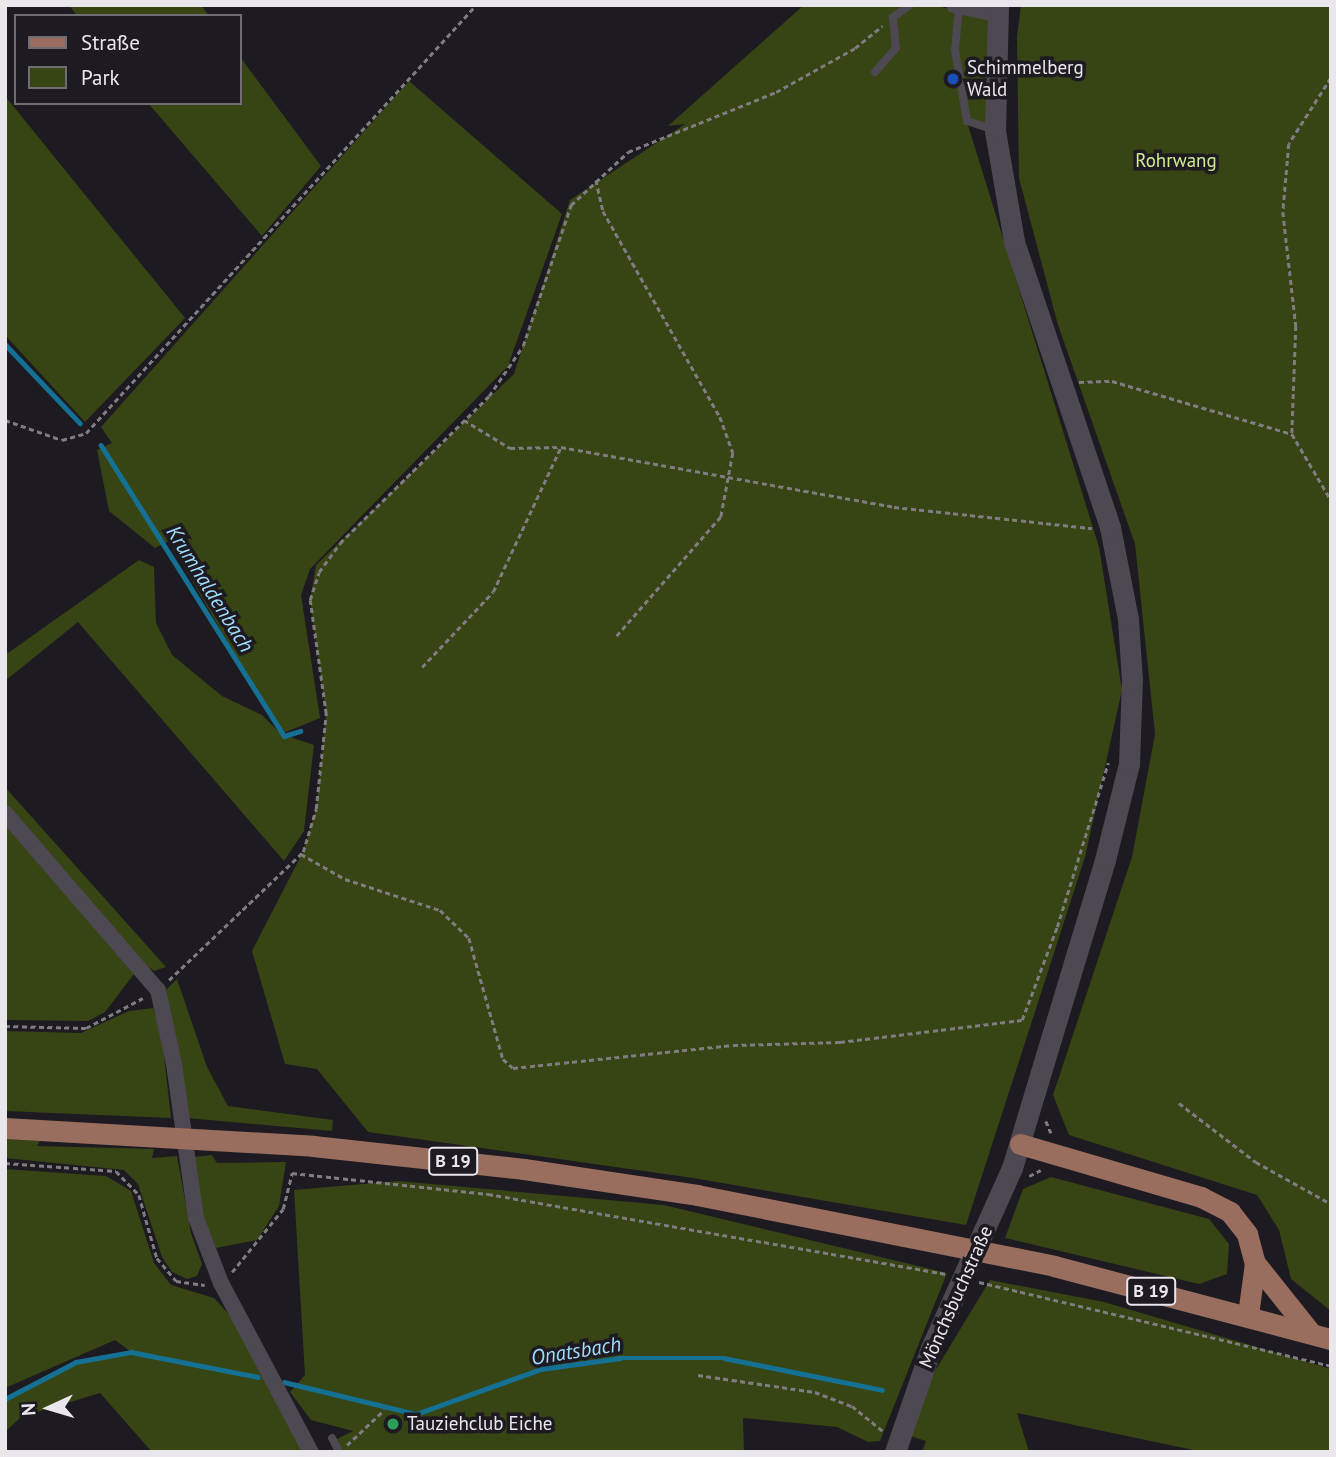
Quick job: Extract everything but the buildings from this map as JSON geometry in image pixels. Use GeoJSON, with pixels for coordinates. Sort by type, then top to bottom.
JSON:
{"type":"FeatureCollection","features":[{"type":"Feature","properties":{"kind":"main road","name":"B 19"},"geometry":{"type":"LineString","coordinates":[[5,1128],[208,1138],[445,1160],[697,1195],[960,1245],[1248,1315],[1321,1336]]}},
{"type":"Feature","properties":{"kind":"main road"},"geometry":{"type":"LineString","coordinates":[[1020,1144],[1218,1204],[1241,1222],[1255,1262],[1273,1291],[1321,1336]]}},
{"type":"Feature","properties":{"kind":"main road"},"geometry":{"type":"LineString","coordinates":[[1248,1315],[1255,1262]]}},
{"type":"Feature","properties":{"kind":"street"},"geometry":{"type":"LineString","coordinates":[[957,6],[997,10]]}},
{"type":"Feature","properties":{"kind":"street","name":"Mönchsbuchstraße"},"geometry":{"type":"LineString","coordinates":[[896,1449],[954,1284],[1000,1202],[1020,1144],[1105,860],[1129,764],[1132,680],[1128,619],[1110,527],[1014,241],[995,131],[997,10]]}},
{"type":"Feature","properties":{"kind":"street"},"geometry":{"type":"LineString","coordinates":[[5,813],[158,990],[172,1051],[196,1217],[221,1283],[311,1452]]}},
{"type":"Feature","properties":{"kind":"lane"},"geometry":{"type":"LineString","coordinates":[[876,72],[896,48],[893,17],[910,5]]}},
{"type":"Feature","properties":{"kind":"lane"},"geometry":{"type":"LineString","coordinates":[[957,6],[955,50],[967,121],[995,131]]}},
{"type":"Feature","properties":{"kind":"lane"},"geometry":{"type":"LineString","coordinates":[[332,1438],[339,1451]]}},
{"type":"Feature","properties":{"kind":"path"},"geometry":{"type":"LineString","coordinates":[[5,420],[62,440],[86,433],[476,5]]}},
{"type":"Feature","properties":{"kind":"path"},"geometry":{"type":"LineString","coordinates":[[5,1026],[86,1028],[158,990],[300,854],[316,809],[326,714],[310,600],[319,572],[340,543],[489,396],[523,346],[571,205],[628,152],[776,92],[855,48],[893,17]]}},
{"type":"Feature","properties":{"kind":"path"},"geometry":{"type":"LineString","coordinates":[[1331,78],[1289,144],[1284,168],[1286,254],[1296,326],[1292,433],[1331,500]]}},
{"type":"Feature","properties":{"kind":"path"},"geometry":{"type":"LineString","coordinates":[[596,180],[603,211],[720,417],[733,453],[731,477],[721,517],[616,637]]}},
{"type":"Feature","properties":{"kind":"path"},"geometry":{"type":"LineString","coordinates":[[1061,381],[1112,381],[1292,433]]}},
{"type":"Feature","properties":{"kind":"path"},"geometry":{"type":"LineString","coordinates":[[464,420],[510,448],[561,447],[894,507],[1077,529],[1110,527]]}},
{"type":"Feature","properties":{"kind":"path"},"geometry":{"type":"LineString","coordinates":[[422,667],[493,592],[561,447]]}},
{"type":"Feature","properties":{"kind":"path"},"geometry":{"type":"LineString","coordinates":[[300,854],[345,879],[440,909],[469,938],[503,1059],[513,1068],[733,1045],[840,1042],[1022,1020],[1057,927],[1108,763]]}},
{"type":"Feature","properties":{"kind":"path"},"geometry":{"type":"LineString","coordinates":[[1179,1103],[1256,1162],[1331,1204]]}},
{"type":"Feature","properties":{"kind":"path"},"geometry":{"type":"LineString","coordinates":[[1025,1178],[1040,1173],[1052,1132],[1044,1115]]}},
{"type":"Feature","properties":{"kind":"path"},"geometry":{"type":"LineString","coordinates":[[5,1163],[116,1171],[139,1195],[157,1258],[176,1281],[195,1287],[221,1283],[250,1255],[283,1209],[292,1173],[488,1194],[954,1284]]}},
{"type":"Feature","properties":{"kind":"path"},"geometry":{"type":"LineString","coordinates":[[978,1282],[1331,1366]]}},
{"type":"Feature","properties":{"kind":"path"},"geometry":{"type":"LineString","coordinates":[[698,1375],[815,1392],[852,1406],[896,1449]]}},
{"type":"Feature","properties":{"kind":"path"},"geometry":{"type":"LineString","coordinates":[[339,1451],[384,1410]]}},
{"type":"Feature","properties":{"kind":"green space"},"geometry":{"type":"Polygon","coordinates":[[[69,5],[201,5],[208,14],[76,14],[69,5]]]}},
{"type":"Feature","properties":{"kind":"green space"},"geometry":{"type":"Polygon","coordinates":[[[804,5],[934,5],[991,20],[991,129],[967,122],[1099,547],[1122,690],[1085,857],[966,1225],[693,1178],[368,1132],[317,1069],[285,1064],[252,951],[303,852],[316,809],[326,714],[310,600],[316,565],[514,374],[570,200],[685,124],[668,126],[804,5]]]}},
{"type":"Feature","properties":{"kind":"green space","name":"Rohrwang"},"geometry":{"type":"Polygon","coordinates":[[[1021,5],[1331,5],[1331,1311],[1291,1279],[1279,1230],[1257,1195],[1069,1135],[1053,1095],[1132,857],[1155,734],[1135,544],[1058,325],[1019,178],[1017,37],[1021,5]]]}},
{"type":"Feature","properties":{"kind":"green space"},"geometry":{"type":"Polygon","coordinates":[[[242,60],[321,166],[262,236],[150,105],[242,105],[242,60]]]}},
{"type":"Feature","properties":{"kind":"green space"},"geometry":{"type":"Polygon","coordinates":[[[409,81],[562,214],[508,366],[310,569],[301,595],[320,718],[281,734],[169,541],[155,548],[109,511],[97,450],[112,443],[101,427],[409,81]]]}},
{"type":"Feature","properties":{"kind":"green space"},"geometry":{"type":"Polygon","coordinates":[[[5,96],[185,318],[85,422],[5,335],[5,96]]]}},
{"type":"Feature","properties":{"kind":"green space"},"geometry":{"type":"Polygon","coordinates":[[[139,560],[154,567],[156,623],[172,655],[222,696],[262,715],[281,734],[314,745],[304,831],[284,861],[78,622],[5,681],[5,650],[8,653],[139,560]]]}},
{"type":"Feature","properties":{"kind":"green space"},"geometry":{"type":"Polygon","coordinates":[[[5,787],[166,967],[154,971],[143,963],[5,805],[5,787]]]}},
{"type":"Feature","properties":{"kind":"green space"},"geometry":{"type":"Polygon","coordinates":[[[5,824],[134,974],[105,1012],[88,1021],[5,1020],[5,824]]]}},
{"type":"Feature","properties":{"kind":"green space"},"geometry":{"type":"Polygon","coordinates":[[[177,979],[207,1067],[228,1106],[333,1120],[332,1131],[187,1118],[166,990],[177,979]]]}},
{"type":"Feature","properties":{"kind":"green space"},"geometry":{"type":"Polygon","coordinates":[[[153,1008],[161,1029],[171,1118],[5,1111],[5,1031],[81,1033],[129,1011],[153,1008]]]}},
{"type":"Feature","properties":{"kind":"green space"},"geometry":{"type":"Polygon","coordinates":[[[5,1139],[40,1141],[37,1146],[154,1149],[152,1158],[177,1156],[191,1233],[202,1264],[197,1276],[187,1279],[172,1272],[162,1257],[138,1184],[124,1170],[5,1158],[5,1139]]]}},
{"type":"Feature","properties":{"kind":"green space"},"geometry":{"type":"Polygon","coordinates":[[[212,1155],[217,1163],[286,1162],[279,1206],[257,1240],[216,1248],[201,1213],[194,1157],[212,1155]]]}},
{"type":"Feature","properties":{"kind":"green space"},"geometry":{"type":"Polygon","coordinates":[[[5,1169],[106,1176],[131,1191],[154,1263],[171,1285],[214,1298],[234,1320],[303,1452],[152,1452],[100,1393],[21,1417],[5,1432],[7,1397],[76,1362],[130,1351],[115,1340],[5,1388],[5,1169]]]}},
{"type":"Feature","properties":{"kind":"green space"},"geometry":{"type":"Polygon","coordinates":[[[1051,1177],[1209,1219],[1229,1244],[1227,1274],[1199,1284],[1005,1238],[1023,1189],[1051,1177]]]}},
{"type":"Feature","properties":{"kind":"green space"},"geometry":{"type":"Polygon","coordinates":[[[398,1181],[664,1205],[947,1273],[880,1441],[868,1442],[837,1427],[743,1418],[744,1452],[341,1452],[335,1440],[353,1431],[311,1420],[290,1392],[305,1375],[294,1190],[398,1181]]]}},
{"type":"Feature","properties":{"kind":"green space"},"geometry":{"type":"Polygon","coordinates":[[[990,1280],[1104,1302],[1331,1369],[1331,1452],[1203,1452],[1017,1413],[1029,1452],[922,1452],[926,1441],[907,1435],[935,1371],[990,1280]]]}},
{"type":"Feature","properties":{"kind":"waterway","name":"Krumhaldenbach"},"geometry":{"type":"LineString","coordinates":[[5,344],[80,423]]}},
{"type":"Feature","properties":{"kind":"waterway","name":"Krumhaldenbach"},"geometry":{"type":"LineString","coordinates":[[101,445],[284,736],[300,731]]}},
{"type":"Feature","properties":{"kind":"waterway","name":"Onatsbach"},"geometry":{"type":"LineString","coordinates":[[5,1399],[76,1362],[131,1352],[258,1377]]}},
{"type":"Feature","properties":{"kind":"waterway","name":"Onatsbach"},"geometry":{"type":"LineString","coordinates":[[284,1382],[416,1414],[541,1369],[620,1358],[724,1358],[882,1390]]}},
{"type":"Feature","properties":{"kind":"place","name":"Schimmelberg Wald"},"geometry":{"type":"Point","coordinates":[953,79]}},
{"type":"Feature","properties":{"kind":"place","name":"Tauziehclub Eiche"},"geometry":{"type":"Point","coordinates":[393,1424]}}]}
